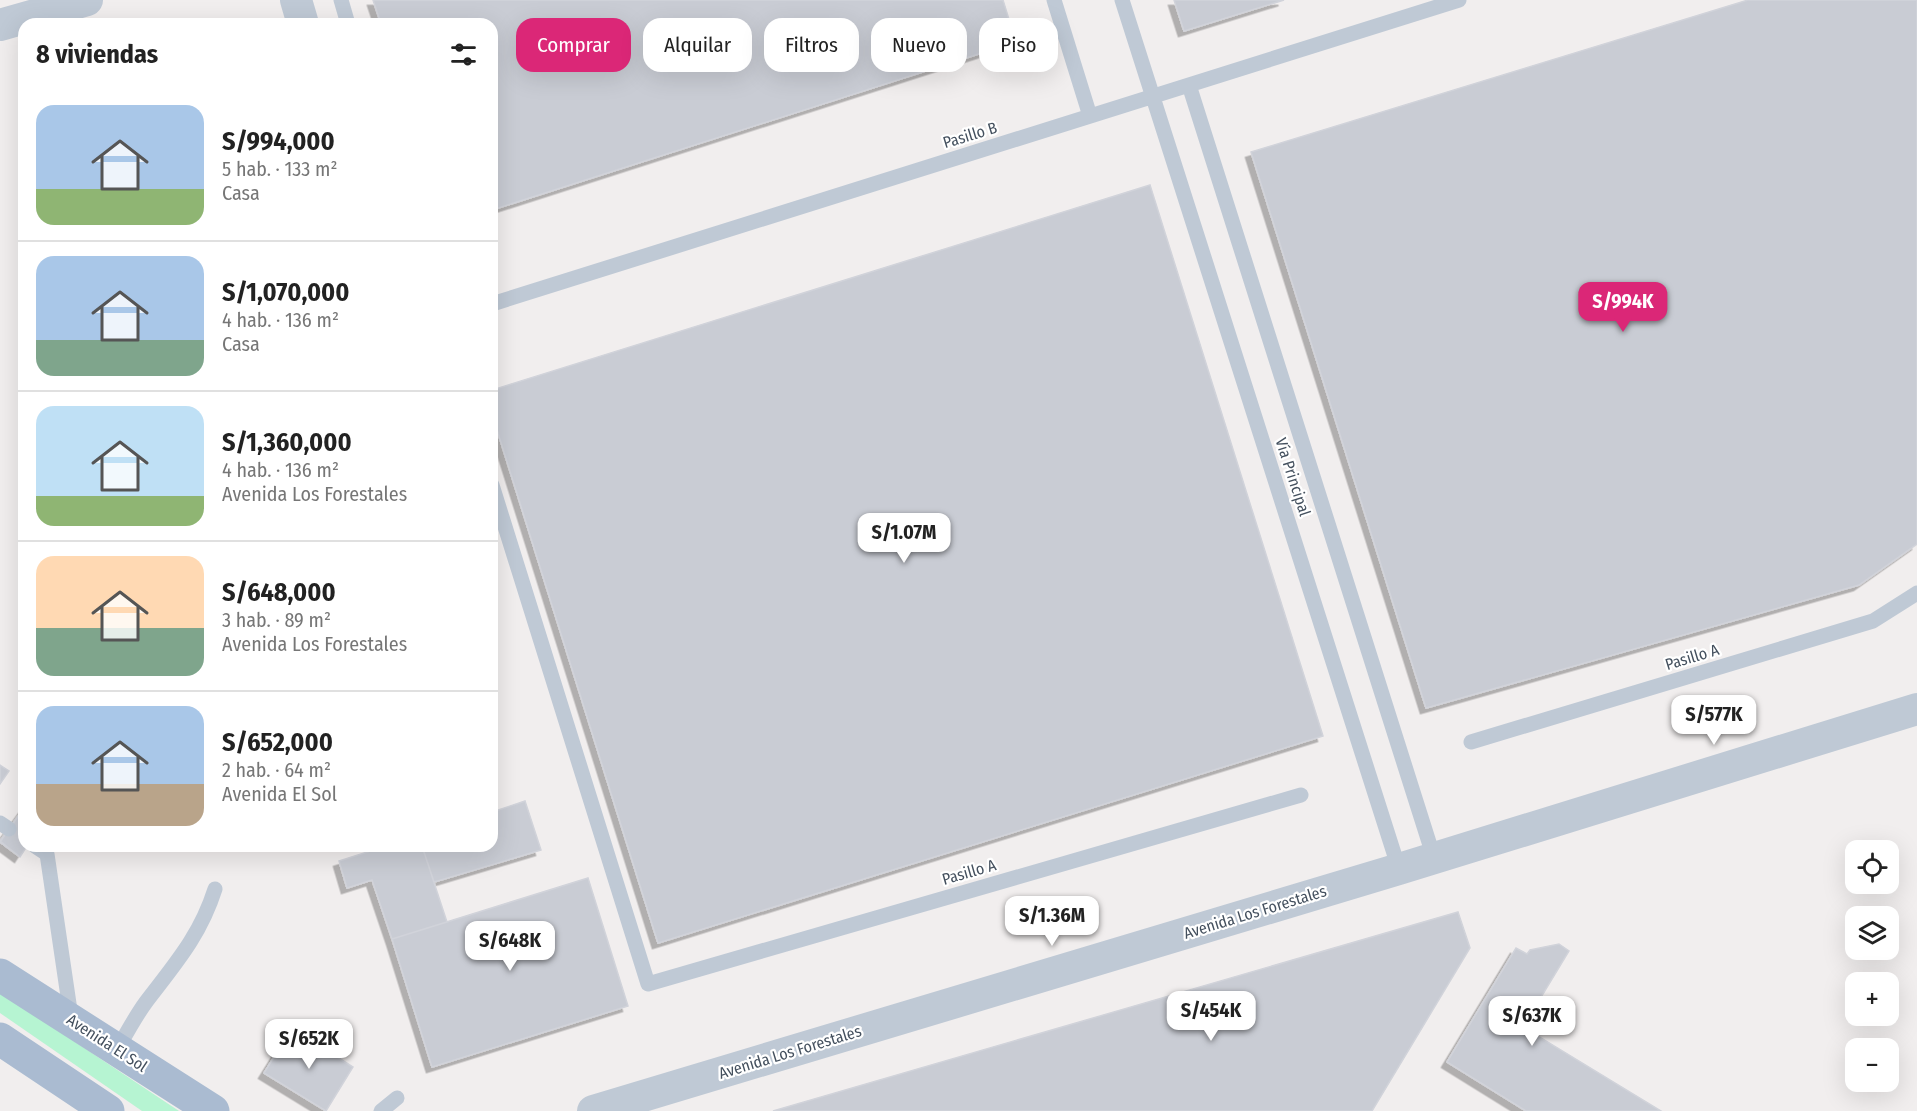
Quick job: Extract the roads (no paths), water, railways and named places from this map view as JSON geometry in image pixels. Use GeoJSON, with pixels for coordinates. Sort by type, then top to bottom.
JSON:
{"type":"FeatureCollection","features":[{"type":"Feature","properties":{"kind":"main road","name":"Avenida El Sol"},"geometry":{"type":"LineString","coordinates":[[0,975],[213,1111]]}},
{"type":"Feature","properties":{"kind":"main road"},"geometry":{"type":"LineString","coordinates":[[0,1038],[108,1111]]}},
{"type":"Feature","properties":{"kind":"street"},"geometry":{"type":"LineString","coordinates":[[49,18],[87,0]]}},
{"type":"Feature","properties":{"kind":"street"},"geometry":{"type":"LineString","coordinates":[[296,0],[301,18]]}},
{"type":"Feature","properties":{"kind":"street"},"geometry":{"type":"LineString","coordinates":[[0,25],[18,22]]}},
{"type":"Feature","properties":{"kind":"street","name":"Avenida Los Forestales"},"geometry":{"type":"LineString","coordinates":[[593,1111],[1399,869],[1917,709]]}},
{"type":"Feature","properties":{"kind":"lane"},"geometry":{"type":"LineString","coordinates":[[341,0],[346,18]]}},
{"type":"Feature","properties":{"kind":"lane"},"geometry":{"type":"LineString","coordinates":[[1054,0],[1090,116]]}},
{"type":"Feature","properties":{"kind":"lane","name":"Vía Principal"},"geometry":{"type":"LineString","coordinates":[[1122,0],[1399,869]]}},
{"type":"Feature","properties":{"kind":"lane","name":"Pasillo B"},"geometry":{"type":"LineString","coordinates":[[498,302],[1459,0]]}},
{"type":"Feature","properties":{"kind":"lane"},"geometry":{"type":"LineString","coordinates":[[1189,85],[1434,858]]}},
{"type":"Feature","properties":{"kind":"lane","name":"Pasillo A"},"geometry":{"type":"LineString","coordinates":[[498,504],[648,984],[1301,795]]}},
{"type":"Feature","properties":{"kind":"lane","name":"Pasillo A"},"geometry":{"type":"LineString","coordinates":[[1472,742],[1873,621],[1917,593]]}},
{"type":"Feature","properties":{"kind":"lane"},"geometry":{"type":"LineString","coordinates":[[44,852],[47,854],[71,1020]]}},
{"type":"Feature","properties":{"kind":"lane"},"geometry":{"type":"LineString","coordinates":[[117,1050],[145,1004],[179,962],[206,919],[215,889]]}},
{"type":"Feature","properties":{"kind":"lane"},"geometry":{"type":"LineString","coordinates":[[381,1111],[397,1098]]}}]}
